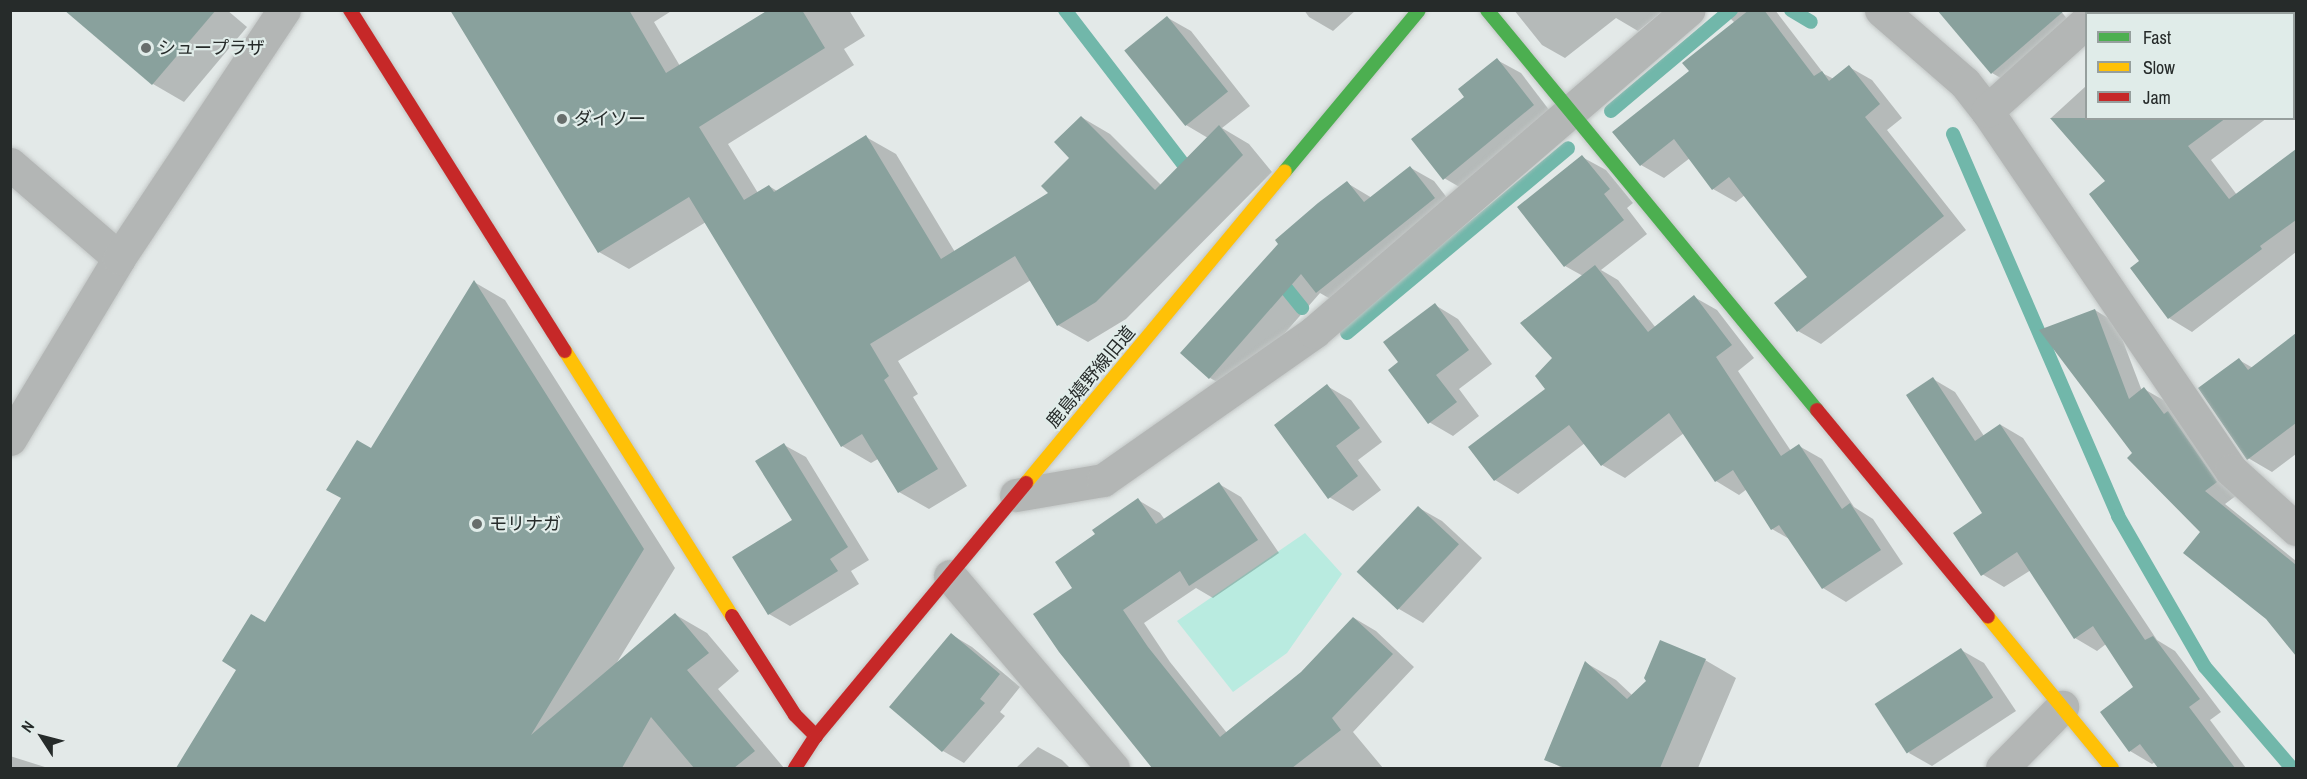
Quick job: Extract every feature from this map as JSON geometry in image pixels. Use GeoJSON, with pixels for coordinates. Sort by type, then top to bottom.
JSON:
{"type":"FeatureCollection","features":[{"type":"Feature","properties":{"kind":"street"},"geometry":{"type":"LineString","coordinates":[[10,438],[119,258],[284,10]]}},
{"type":"Feature","properties":{"kind":"street"},"geometry":{"type":"LineString","coordinates":[[350,10],[795,715],[816,736]]}},
{"type":"Feature","properties":{"kind":"street","name":"鹿島嬉野線旧道"},"geometry":{"type":"LineString","coordinates":[[795,768],[816,736],[1419,10]]}},
{"type":"Feature","properties":{"kind":"street"},"geometry":{"type":"LineString","coordinates":[[1487,10],[2112,768]]}},
{"type":"Feature","properties":{"kind":"street"},"geometry":{"type":"LineString","coordinates":[[1016,495],[1103,480],[1314,332],[1688,10]]}},
{"type":"Feature","properties":{"kind":"street"},"geometry":{"type":"LineString","coordinates":[[1881,10],[1965,83],[1987,111],[2232,470],[2296,529]]}},
{"type":"Feature","properties":{"kind":"street"},"geometry":{"type":"LineString","coordinates":[[1987,111],[2085,23]]}},
{"type":"Feature","properties":{"kind":"street"},"geometry":{"type":"LineString","coordinates":[[10,164],[119,258]]}},
{"type":"Feature","properties":{"kind":"street"},"geometry":{"type":"LineString","coordinates":[[950,576],[1113,768]]}},
{"type":"Feature","properties":{"kind":"street"},"geometry":{"type":"LineString","coordinates":[[2002,768],[2062,707]]}},
{"type":"Feature","properties":{"kind":"green space"},"geometry":{"type":"Polygon","coordinates":[[[1305,533],[1342,574],[1287,653],[1233,692],[1177,621],[1305,533]]]}},
{"type":"Feature","properties":{"kind":"building","name":"シュープラザ"},"geometry":{"type":"Polygon","coordinates":[[[64,10],[216,10],[152,85],[64,10]]]}},
{"type":"Feature","properties":{"kind":"building"},"geometry":{"type":"Polygon","coordinates":[[[450,10],[629,10],[666,73],[768,10],[802,10],[825,48],[699,127],[744,200],[769,185],[774,192],[866,135],[941,259],[1048,193],[1041,186],[1069,158],[1054,142],[1081,116],[1155,190],[1219,125],[1243,155],[1096,302],[1057,326],[1015,256],[870,344],[889,376],[884,380],[938,469],[898,493],[862,434],[841,447],[689,197],[598,253],[450,10]]]}},
{"type":"Feature","properties":{"kind":"building"},"geometry":{"type":"Polygon","coordinates":[[[1749,10],[1764,10],[1814,76],[1822,71],[1829,81],[1849,65],[1880,104],[1865,117],[1944,216],[1797,332],[1774,303],[1807,277],[1729,177],[1712,190],[1674,139],[1640,166],[1612,132],[1689,71],[1682,63],[1749,10]]]}},
{"type":"Feature","properties":{"kind":"building"},"geometry":{"type":"Polygon","coordinates":[[[1937,10],[2065,10],[1991,74],[1937,10]]]}},
{"type":"Feature","properties":{"kind":"building"},"geometry":{"type":"Polygon","coordinates":[[[1167,16],[1228,91],[1185,126],[1124,51],[1167,16]]]}},
{"type":"Feature","properties":{"kind":"building"},"geometry":{"type":"Polygon","coordinates":[[[1497,58],[1534,105],[1443,180],[1411,139],[1464,97],[1458,89],[1497,58]]]}},
{"type":"Feature","properties":{"kind":"building"},"geometry":{"type":"Polygon","coordinates":[[[2050,118],[2223,120],[2188,146],[2229,199],[2296,149],[2296,220],[2260,246],[2262,249],[2168,319],[2130,268],[2139,261],[2089,194],[2105,181],[2050,118]]]}},
{"type":"Feature","properties":{"kind":"building"},"geometry":{"type":"Polygon","coordinates":[[[1582,155],[1610,189],[1604,194],[1624,220],[1564,267],[1517,207],[1582,155]]]}},
{"type":"Feature","properties":{"kind":"building"},"geometry":{"type":"Polygon","coordinates":[[[1410,166],[1435,198],[1316,293],[1301,274],[1209,379],[1180,353],[1278,244],[1275,240],[1318,203],[1347,181],[1364,202],[1410,166]]]}},
{"type":"Feature","properties":{"kind":"building"},"geometry":{"type":"Polygon","coordinates":[[[1595,265],[1648,332],[1694,295],[1732,345],[1716,357],[1781,456],[1799,444],[1842,509],[1850,503],[1881,550],[1822,589],[1779,525],[1771,530],[1733,470],[1715,482],[1669,413],[1601,466],[1569,425],[1494,481],[1468,447],[1545,389],[1535,376],[1552,358],[1520,323],[1595,265]]]}},
{"type":"Feature","properties":{"kind":"building","name":"モリナガ"},"geometry":{"type":"Polygon","coordinates":[[[474,280],[644,549],[531,735],[675,613],[709,653],[687,670],[755,751],[734,768],[694,768],[651,717],[622,768],[176,768],[236,670],[222,661],[251,614],[265,622],[341,498],[326,490],[357,440],[371,448],[474,280]]]}},
{"type":"Feature","properties":{"kind":"building"},"geometry":{"type":"Polygon","coordinates":[[[1435,303],[1469,350],[1436,375],[1457,402],[1428,424],[1388,370],[1398,362],[1383,342],[1435,303]]]}},
{"type":"Feature","properties":{"kind":"building"},"geometry":{"type":"Polygon","coordinates":[[[2095,309],[2129,399],[2144,387],[2164,414],[2168,411],[2217,482],[2205,491],[2296,565],[2296,656],[2266,619],[2183,553],[2200,532],[2127,458],[2132,453],[2039,330],[2095,309]]]}},
{"type":"Feature","properties":{"kind":"building"},"geometry":{"type":"Polygon","coordinates":[[[2296,333],[2296,423],[2247,460],[2198,388],[2239,358],[2248,370],[2296,333]]]}},
{"type":"Feature","properties":{"kind":"building"},"geometry":{"type":"Polygon","coordinates":[[[1933,377],[1975,441],[2000,424],[2145,640],[2153,636],[2200,699],[2189,707],[2235,768],[2158,768],[2140,744],[2129,752],[2100,712],[2133,687],[2093,626],[2074,639],[2017,552],[1981,576],[1953,533],[1982,513],[1906,395],[1933,377]]]}},
{"type":"Feature","properties":{"kind":"building"},"geometry":{"type":"Polygon","coordinates":[[[1327,384],[1360,428],[1336,446],[1358,476],[1328,499],[1274,425],[1327,384]]]}},
{"type":"Feature","properties":{"kind":"building"},"geometry":{"type":"Polygon","coordinates":[[[784,443],[848,547],[830,559],[838,571],[768,615],[732,557],[792,520],[755,461],[784,443]]]}},
{"type":"Feature","properties":{"kind":"building"},"geometry":{"type":"Polygon","coordinates":[[[1219,482],[1258,540],[1189,586],[1180,571],[1123,610],[1148,647],[1220,737],[1301,672],[1353,617],[1393,654],[1332,718],[1341,730],[1292,768],[1152,768],[1059,652],[1033,614],[1072,588],[1055,562],[1095,534],[1092,530],[1138,498],[1156,524],[1219,482]]]}},
{"type":"Feature","properties":{"kind":"building"},"geometry":{"type":"Polygon","coordinates":[[[1418,506],[1459,544],[1398,610],[1357,572],[1418,506]]]}},
{"type":"Feature","properties":{"kind":"building"},"geometry":{"type":"Polygon","coordinates":[[[951,633],[1000,674],[980,699],[985,703],[942,752],[889,707],[951,633]]]}},
{"type":"Feature","properties":{"kind":"building"},"geometry":{"type":"Polygon","coordinates":[[[1660,640],[1706,659],[1660,768],[1565,768],[1544,760],[1585,661],[1627,699],[1646,681],[1644,678],[1660,640]]]}},
{"type":"Feature","properties":{"kind":"building"},"geometry":{"type":"Polygon","coordinates":[[[1961,648],[1993,697],[1907,754],[1875,704],[1961,648]]]}},
{"type":"Feature","properties":{"kind":"waterway"},"geometry":{"type":"LineString","coordinates":[[1065,10],[1193,177]]}},
{"type":"Feature","properties":{"kind":"waterway"},"geometry":{"type":"LineString","coordinates":[[1611,111],[1731,10]]}},
{"type":"Feature","properties":{"kind":"waterway"},"geometry":{"type":"LineString","coordinates":[[1791,10],[1811,22]]}},
{"type":"Feature","properties":{"kind":"waterway"},"geometry":{"type":"LineString","coordinates":[[1953,134],[2118,516],[2205,667],[2292,768]]}},
{"type":"Feature","properties":{"kind":"waterway"},"geometry":{"type":"LineString","coordinates":[[1347,333],[1568,148]]}},
{"type":"Feature","properties":{"kind":"waterway"},"geometry":{"type":"LineString","coordinates":[[1277,277],[1302,308]]}},
{"type":"Feature","properties":{"kind":"traffic: fast"},"geometry":{"type":"LineString","coordinates":[[1285,171],[1419,10]]}},
{"type":"Feature","properties":{"kind":"traffic: fast"},"geometry":{"type":"LineString","coordinates":[[1487,10],[1817,410]]}},
{"type":"Feature","properties":{"kind":"traffic: slow"},"geometry":{"type":"LineString","coordinates":[[1026,483],[1285,171]]}},
{"type":"Feature","properties":{"kind":"traffic: slow"},"geometry":{"type":"LineString","coordinates":[[565,351],[732,616]]}},
{"type":"Feature","properties":{"kind":"traffic: slow"},"geometry":{"type":"LineString","coordinates":[[1988,617],[2112,768]]}},
{"type":"Feature","properties":{"kind":"traffic: jam"},"geometry":{"type":"LineString","coordinates":[[350,10],[565,351]]}},
{"type":"Feature","properties":{"kind":"traffic: jam"},"geometry":{"type":"LineString","coordinates":[[1817,410],[1988,617]]}},
{"type":"Feature","properties":{"kind":"traffic: jam"},"geometry":{"type":"LineString","coordinates":[[795,768],[816,736],[1026,483]]}},
{"type":"Feature","properties":{"kind":"traffic: jam"},"geometry":{"type":"LineString","coordinates":[[732,616],[795,715],[816,736]]}},
{"type":"Feature","properties":{"kind":"place","name":"シュープラザ"},"geometry":{"type":"Point","coordinates":[146,48]}},
{"type":"Feature","properties":{"kind":"place","name":"ダイソー"},"geometry":{"type":"Point","coordinates":[562,119]}},
{"type":"Feature","properties":{"kind":"place","name":"モリナガ"},"geometry":{"type":"Point","coordinates":[477,524]}}]}
